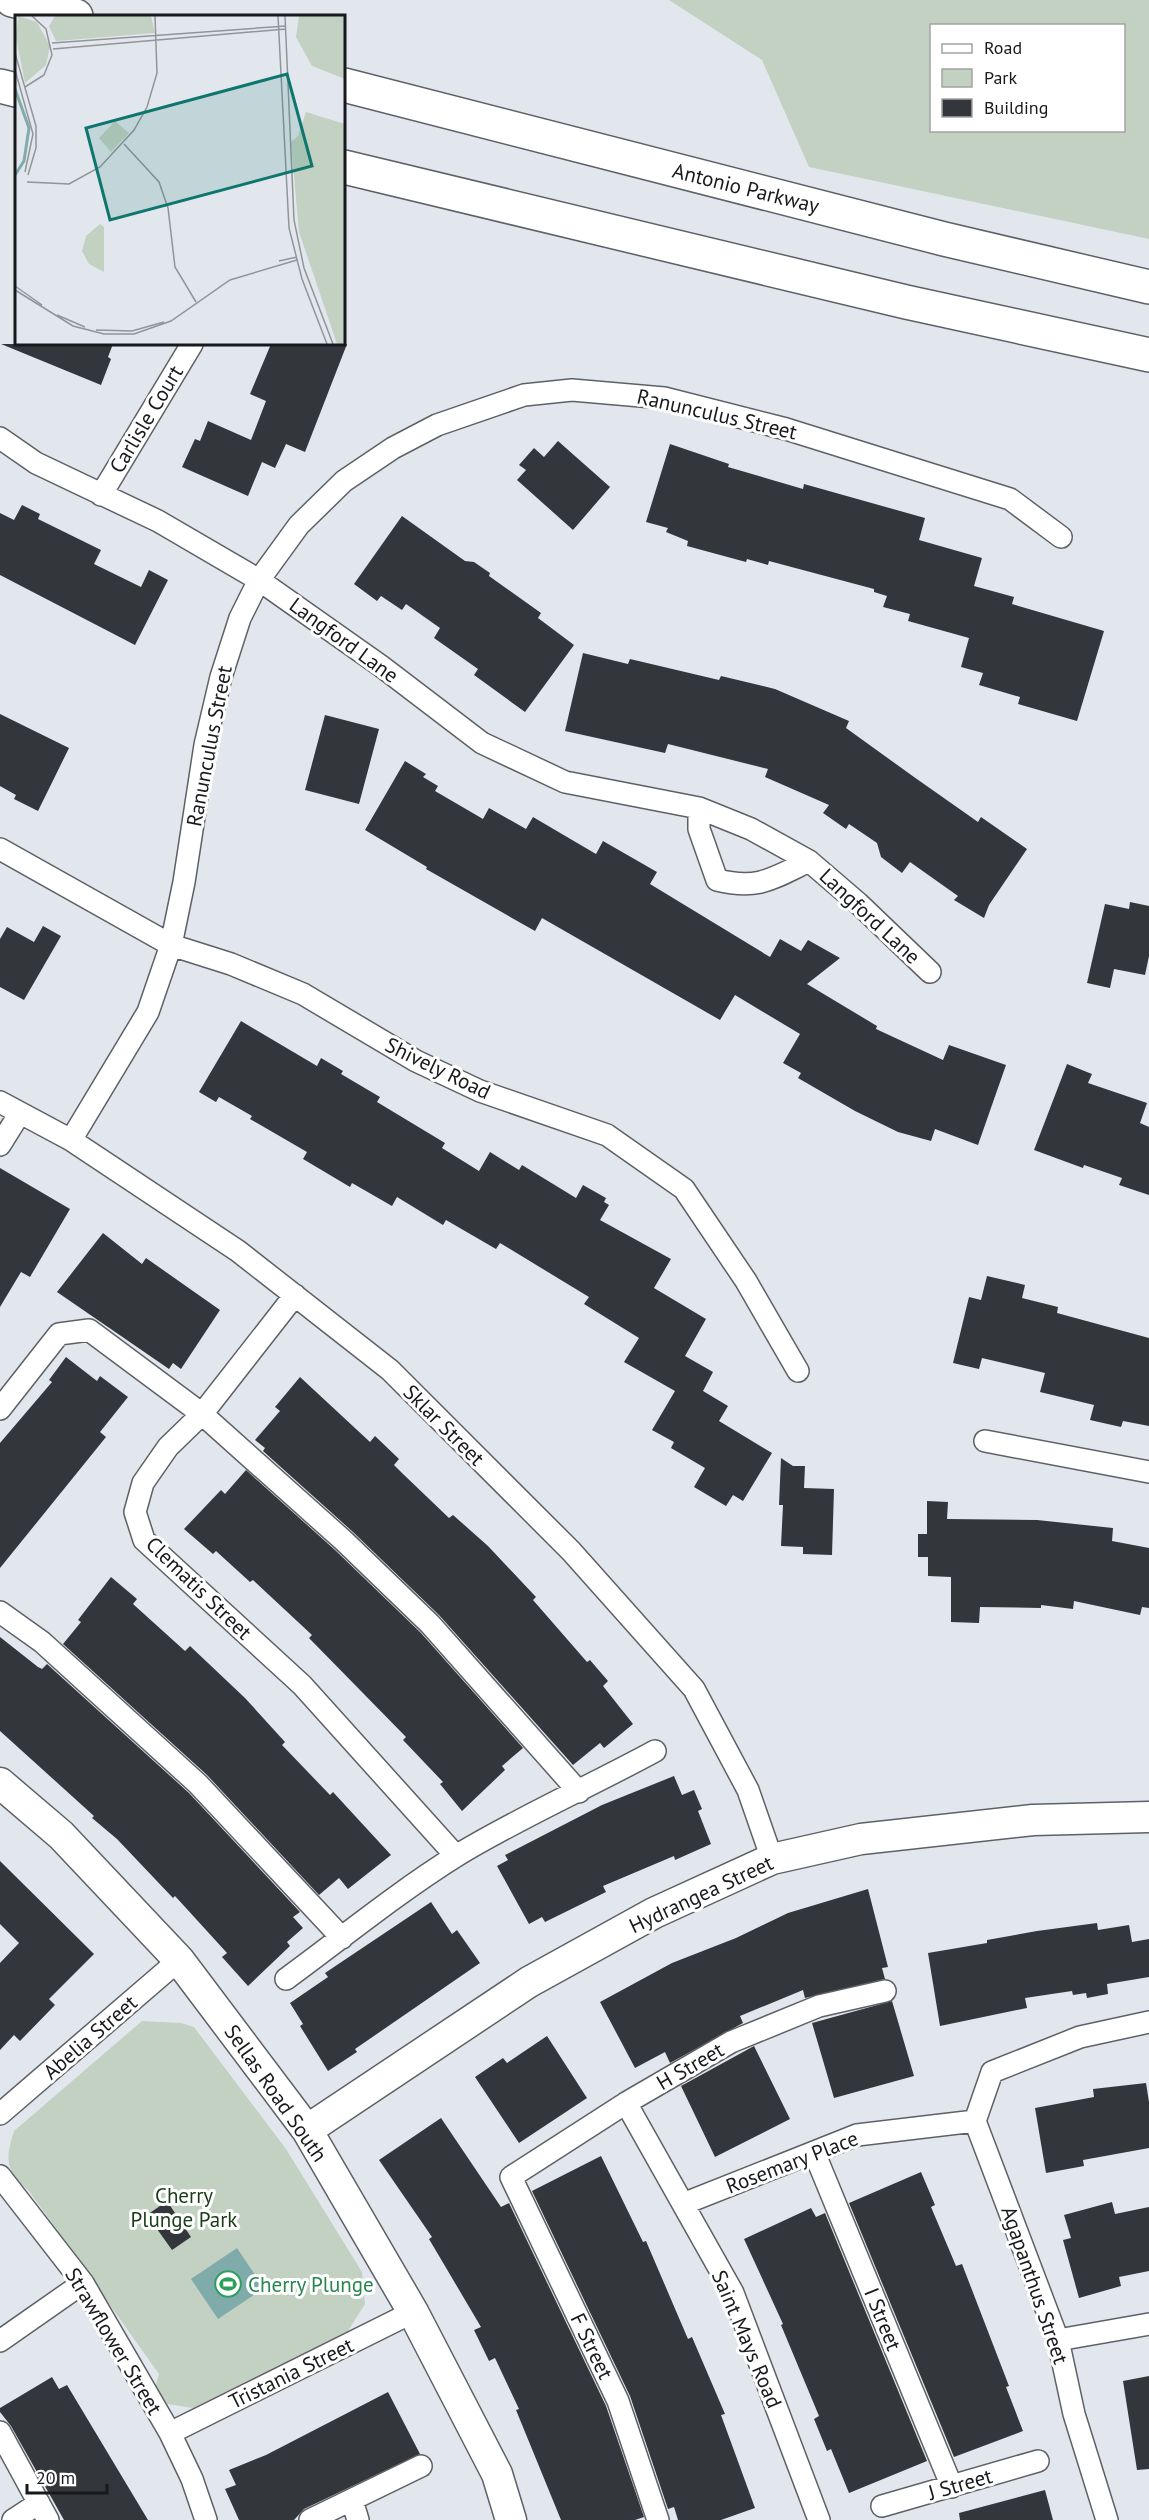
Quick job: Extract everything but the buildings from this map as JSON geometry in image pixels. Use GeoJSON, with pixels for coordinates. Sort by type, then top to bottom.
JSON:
{"type":"FeatureCollection","features":[{"type":"Feature","properties":{"kind":"main road"},"geometry":{"type":"LineString","coordinates":[[12,0],[72,15]]}},
{"type":"Feature","properties":{"kind":"main road","name":"Antonio Parkway"},"geometry":{"type":"LineString","coordinates":[[345,85],[944,238],[1149,287]]}},
{"type":"Feature","properties":{"kind":"main road"},"geometry":{"type":"LineString","coordinates":[[0,86],[15,90]]}},
{"type":"Feature","properties":{"kind":"main road"},"geometry":{"type":"LineString","coordinates":[[345,167],[906,302],[1149,355]]}},
{"type":"Feature","properties":{"kind":"street","name":"Carlisle Court"},"geometry":{"type":"LineString","coordinates":[[100,495],[191,345]]}},
{"type":"Feature","properties":{"kind":"street","name":"Ranunculus Street"},"geometry":{"type":"LineString","coordinates":[[71,1140],[148,1012],[171,945],[184,882],[205,745],[220,677],[240,618],[259,580],[299,525],[344,481],[393,448],[437,425],[524,395],[572,390],[664,398],[786,429],[1010,499],[1061,537]]}},
{"type":"Feature","properties":{"kind":"street","name":"Langford Lane"},"geometry":{"type":"LineString","coordinates":[[0,438],[36,463],[158,521],[259,580],[381,666],[482,742],[565,782],[699,808],[752,829],[809,861],[858,903],[930,972]]}},
{"type":"Feature","properties":{"kind":"street","name":"Langford Lane"},"geometry":{"type":"LineString","coordinates":[[699,808],[699,830],[717,880],[742,886],[774,879],[809,861]]}},
{"type":"Feature","properties":{"kind":"street","name":"Shively Road"},"geometry":{"type":"LineString","coordinates":[[0,849],[171,945],[231,964],[303,994],[416,1061],[480,1091],[607,1135],[684,1189],[746,1281],[798,1371]]}},
{"type":"Feature","properties":{"kind":"street","name":"Sklar Street"},"geometry":{"type":"LineString","coordinates":[[0,1102],[71,1140],[238,1251],[398,1379],[571,1551],[694,1689],[748,1790],[772,1859]]}},
{"type":"Feature","properties":{"kind":"street"},"geometry":{"type":"LineString","coordinates":[[0,1145],[20,1113]]}},
{"type":"Feature","properties":{"kind":"street","name":"Clematis Street"},"geometry":{"type":"LineString","coordinates":[[295,1296],[202,1413],[168,1447],[143,1483],[135,1512],[144,1540],[302,1685],[456,1856]]}},
{"type":"Feature","properties":{"kind":"street"},"geometry":{"type":"LineString","coordinates":[[0,1409],[58,1334],[89,1330],[202,1413],[344,1542],[430,1624],[579,1792]]}},
{"type":"Feature","properties":{"kind":"street"},"geometry":{"type":"LineString","coordinates":[[985,1441],[1149,1472]]}},
{"type":"Feature","properties":{"kind":"street"},"geometry":{"type":"LineString","coordinates":[[0,1612],[42,1642],[198,1784],[342,1938]]}},
{"type":"Feature","properties":{"kind":"street"},"geometry":{"type":"LineString","coordinates":[[286,1979],[392,1898],[456,1856],[514,1822],[579,1792],[655,1751]]}},
{"type":"Feature","properties":{"kind":"street","name":"Sellas Road South"},"geometry":{"type":"LineString","coordinates":[[0,1783],[61,1834],[179,1959],[307,2130],[413,2312],[497,2474],[511,2520]]}},
{"type":"Feature","properties":{"kind":"street","name":"Hydrangea Street"},"geometry":{"type":"LineString","coordinates":[[307,2130],[529,1982],[654,1913],[772,1859],[861,1839],[1022,1821],[1149,1817]]}},
{"type":"Feature","properties":{"kind":"street","name":"Abelia Street"},"geometry":{"type":"LineString","coordinates":[[0,2114],[179,1959]]}},
{"type":"Feature","properties":{"kind":"street","name":"H Street"},"geometry":{"type":"LineString","coordinates":[[511,2177],[626,2103],[731,2042],[819,2006],[885,1991]]}},
{"type":"Feature","properties":{"kind":"street"},"geometry":{"type":"LineString","coordinates":[[975,2121],[992,2072],[1080,2037],[1149,2022]]}},
{"type":"Feature","properties":{"kind":"street","name":"Saint Mays Road"},"geometry":{"type":"LineString","coordinates":[[626,2103],[733,2293],[814,2519]]}},
{"type":"Feature","properties":{"kind":"street","name":"Rosemary Place"},"geometry":{"type":"LineString","coordinates":[[683,2204],[857,2135],[975,2121]]}},
{"type":"Feature","properties":{"kind":"street","name":"Agapanthus Street"},"geometry":{"type":"LineString","coordinates":[[975,2121],[1058,2340],[1074,2414],[1107,2520]]}},
{"type":"Feature","properties":{"kind":"street","name":"I Street"},"geometry":{"type":"LineString","coordinates":[[814,2152],[952,2487]]}},
{"type":"Feature","properties":{"kind":"street","name":"Strawflower Street"},"geometry":{"type":"LineString","coordinates":[[0,2176],[82,2283],[170,2433],[192,2479],[206,2520]]}},
{"type":"Feature","properties":{"kind":"street","name":"F Street"},"geometry":{"type":"LineString","coordinates":[[511,2177],[618,2401],[658,2520]]}},
{"type":"Feature","properties":{"kind":"street"},"geometry":{"type":"LineString","coordinates":[[0,2341],[82,2283]]}},
{"type":"Feature","properties":{"kind":"street","name":"Tristania Street"},"geometry":{"type":"LineString","coordinates":[[170,2433],[413,2312]]}},
{"type":"Feature","properties":{"kind":"street"},"geometry":{"type":"LineString","coordinates":[[1058,2340],[1149,2324]]}},
{"type":"Feature","properties":{"kind":"street"},"geometry":{"type":"LineString","coordinates":[[0,2432],[44,2512],[13,2520]]}},
{"type":"Feature","properties":{"kind":"street","name":"J Street"},"geometry":{"type":"LineString","coordinates":[[882,2506],[1038,2460]]}},
{"type":"Feature","properties":{"kind":"street"},"geometry":{"type":"LineString","coordinates":[[310,2520],[421,2466]]}},
{"type":"Feature","properties":{"kind":"street"},"geometry":{"type":"LineString","coordinates":[[352,2500],[358,2520]]}},
{"type":"Feature","properties":{"kind":"green space"},"geometry":{"type":"Polygon","coordinates":[[[669,0],[1149,0],[1149,239],[809,167],[762,60],[669,0]]]}},
{"type":"Feature","properties":{"kind":"green space","name":"Cherry Plunge Park"},"geometry":{"type":"Polygon","coordinates":[[[142,2021],[181,2023],[194,2027],[286,2149],[362,2272],[365,2304],[348,2331],[193,2408],[162,2403],[155,2388],[159,2374],[29,2191],[15,2177],[8,2157],[14,2131],[142,2021]]]}},
{"type":"Feature","properties":{"kind":"shaded area","name":"Cherry Plunge"},"geometry":{"type":"Polygon","coordinates":[[[237,2248],[264,2288],[218,2319],[191,2279],[237,2248]]]}},
{"type":"Feature","properties":{"kind":"place","name":"Cherry Plunge"},"geometry":{"type":"Point","coordinates":[228,2284]}}]}
